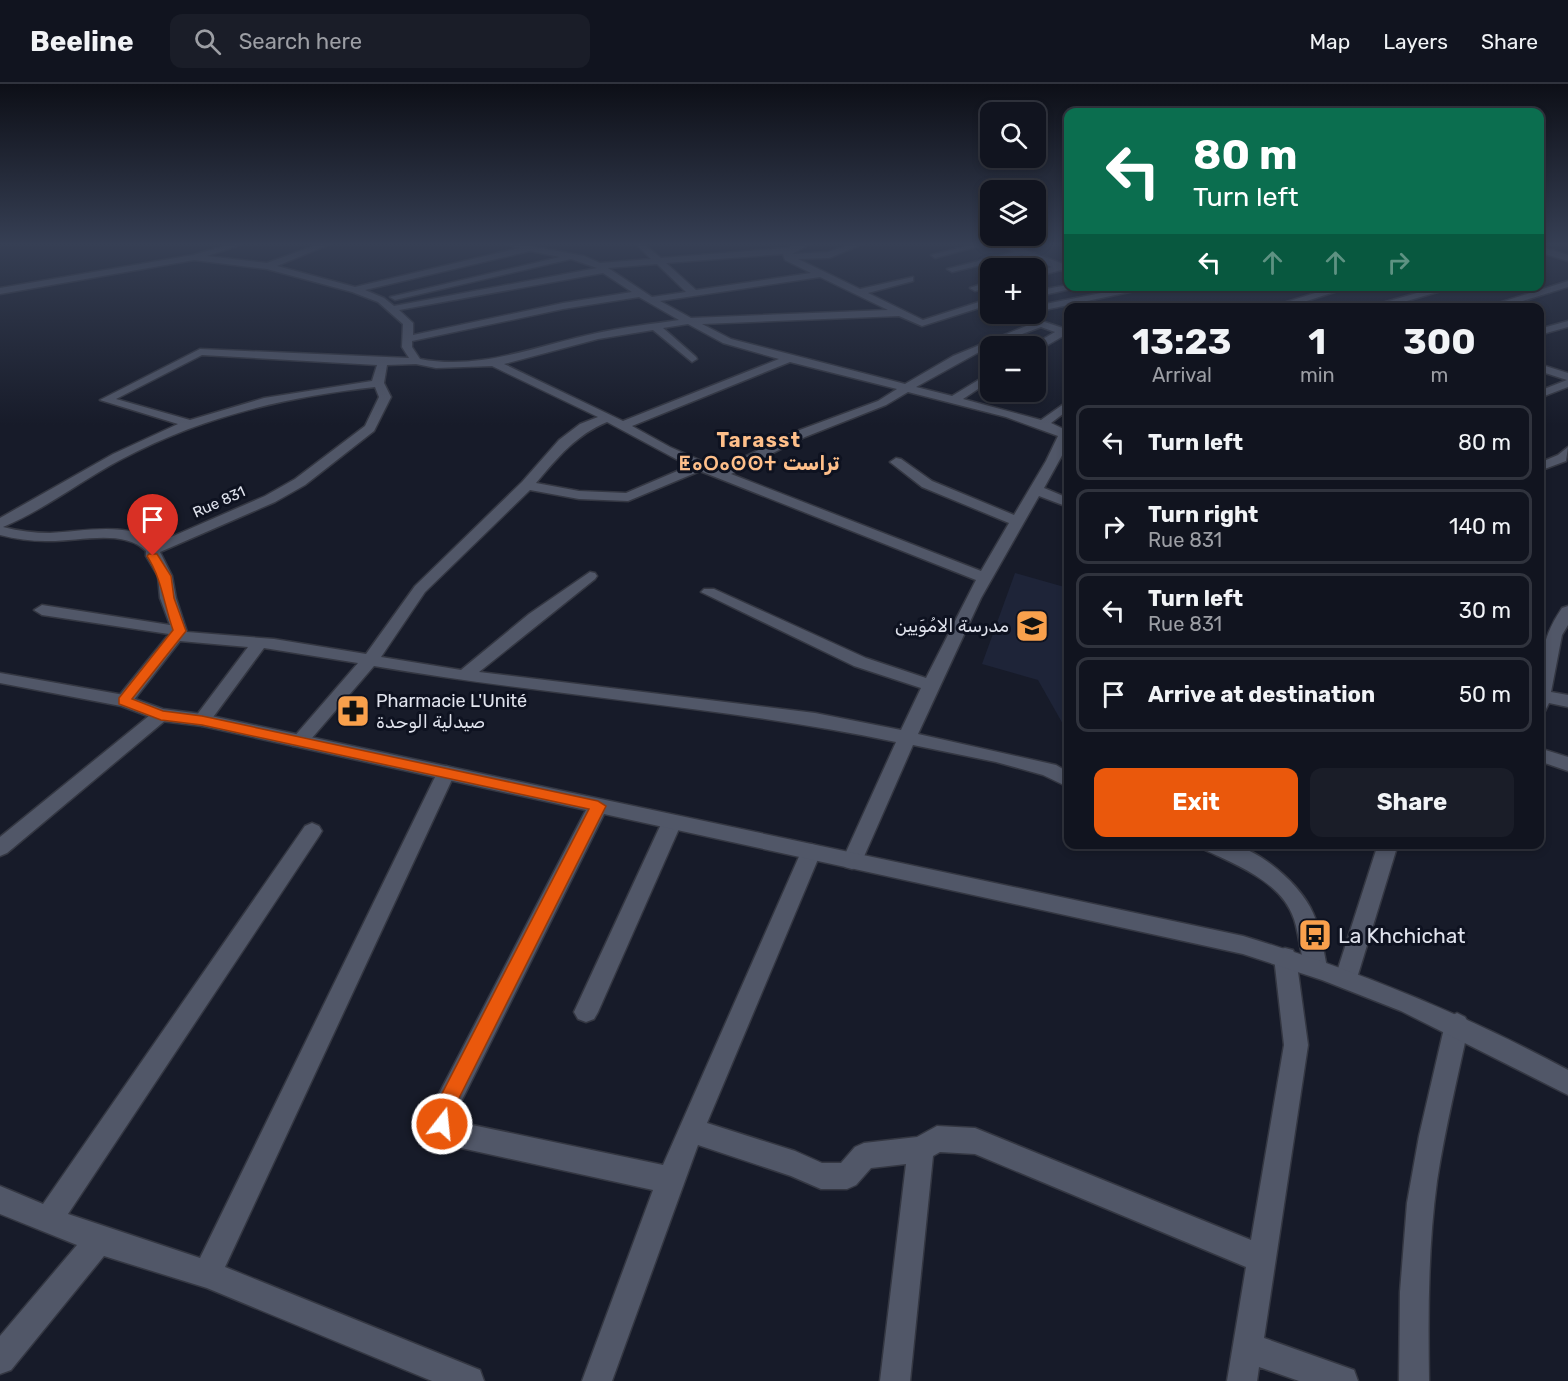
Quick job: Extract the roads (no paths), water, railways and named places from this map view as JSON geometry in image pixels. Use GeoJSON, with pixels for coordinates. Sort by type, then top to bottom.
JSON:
{"type":"FeatureCollection","features":[{"type":"Feature","properties":{"kind":"street"},"geometry":{"type":"LineString","coordinates":[[387,305],[408,323],[407,347],[416,361]]}},
{"type":"Feature","properties":{"kind":"street"},"geometry":{"type":"LineString","coordinates":[[392,309],[415,305]]}},
{"type":"Feature","properties":{"kind":"street"},"geometry":{"type":"LineString","coordinates":[[407,339],[576,305]]}},
{"type":"Feature","properties":{"kind":"street"},"geometry":{"type":"LineString","coordinates":[[659,305],[727,341],[1043,424],[1064,434],[1036,490],[983,577],[930,685],[852,861]]}},
{"type":"Feature","properties":{"kind":"street"},"geometry":{"type":"LineString","coordinates":[[883,305],[922,323],[980,306]]}},
{"type":"Feature","properties":{"kind":"street"},"geometry":{"type":"LineString","coordinates":[[193,424],[106,400],[197,353],[384,362],[416,361],[436,365],[494,363],[585,338],[689,321],[898,313]]}},
{"type":"Feature","properties":{"kind":"street"},"geometry":{"type":"LineString","coordinates":[[720,474],[801,434],[882,403],[957,358],[1040,324],[1064,330]]}},
{"type":"Feature","properties":{"kind":"street"},"geometry":{"type":"LineString","coordinates":[[1544,331],[1568,324]]}},
{"type":"Feature","properties":{"kind":"street"},"geometry":{"type":"LineString","coordinates":[[654,326],[692,359]]}},
{"type":"Feature","properties":{"kind":"street"},"geometry":{"type":"LineString","coordinates":[[1046,342],[1064,332]]}},
{"type":"Feature","properties":{"kind":"street"},"geometry":{"type":"LineString","coordinates":[[623,426],[789,359]]}},
{"type":"Feature","properties":{"kind":"street"},"geometry":{"type":"LineString","coordinates":[[0,524],[121,454],[193,424],[295,393],[378,383],[379,370],[384,362]]}},
{"type":"Feature","properties":{"kind":"street"},"geometry":{"type":"LineString","coordinates":[[494,363],[608,417],[700,466],[983,577]]}},
{"type":"Feature","properties":{"kind":"street"},"geometry":{"type":"LineString","coordinates":[[1544,369],[1568,377]]}},
{"type":"Feature","properties":{"kind":"street","name":"Rue 831"},"geometry":{"type":"LineString","coordinates":[[153,550],[270,499],[300,482],[340,454],[370,428],[385,397],[378,383]]}},
{"type":"Feature","properties":{"kind":"street"},"geometry":{"type":"LineString","coordinates":[[954,400],[980,383]]}},
{"type":"Feature","properties":{"kind":"street"},"geometry":{"type":"LineString","coordinates":[[1544,393],[1568,383]]}},
{"type":"Feature","properties":{"kind":"street"},"geometry":{"type":"LineString","coordinates":[[1544,393],[1568,399]]}},
{"type":"Feature","properties":{"kind":"street"},"geometry":{"type":"LineString","coordinates":[[1043,424],[1064,407]]}},
{"type":"Feature","properties":{"kind":"street"},"geometry":{"type":"LineString","coordinates":[[299,742],[371,659],[420,589],[527,485],[563,443],[584,427],[608,417]]}},
{"type":"Feature","properties":{"kind":"street"},"geometry":{"type":"LineString","coordinates":[[1544,450],[1566,456]]}},
{"type":"Feature","properties":{"kind":"street"},"geometry":{"type":"LineString","coordinates":[[1544,465],[1566,456]]}},
{"type":"Feature","properties":{"kind":"street"},"geometry":{"type":"LineString","coordinates":[[1051,461],[1064,465]]}},
{"type":"Feature","properties":{"kind":"street"},"geometry":{"type":"LineString","coordinates":[[896,462],[927,484],[1017,521]]}},
{"type":"Feature","properties":{"kind":"street"},"geometry":{"type":"LineString","coordinates":[[527,485],[579,495],[628,497],[700,466]]}},
{"type":"Feature","properties":{"kind":"street"},"geometry":{"type":"LineString","coordinates":[[1036,490],[1064,501]]}},
{"type":"Feature","properties":{"kind":"street"},"geometry":{"type":"LineString","coordinates":[[0,531],[22,536],[118,534],[142,539],[153,550],[153,556],[165,576],[168,598],[179,634]]}},
{"type":"Feature","properties":{"kind":"street"},"geometry":{"type":"LineString","coordinates":[[464,676],[535,617],[590,576]]}},
{"type":"Feature","properties":{"kind":"street"},"geometry":{"type":"LineString","coordinates":[[709,592],[860,662],[930,685]]}},
{"type":"Feature","properties":{"kind":"street"},"geometry":{"type":"LineString","coordinates":[[42,610],[179,634],[274,644],[464,676],[815,719],[996,756],[1049,770],[1064,778]]}},
{"type":"Feature","properties":{"kind":"street"},"geometry":{"type":"LineString","coordinates":[[1544,684],[1568,610]]}},
{"type":"Feature","properties":{"kind":"street"},"geometry":{"type":"LineString","coordinates":[[124,701],[179,634]]}},
{"type":"Feature","properties":{"kind":"street"},"geometry":{"type":"LineString","coordinates":[[202,720],[259,644]]}},
{"type":"Feature","properties":{"kind":"street"},"geometry":{"type":"LineString","coordinates":[[0,678],[124,701],[161,715],[202,720],[1201,934],[1285,957],[1346,978],[1457,1024],[1568,1083]]}},
{"type":"Feature","properties":{"kind":"street"},"geometry":{"type":"LineString","coordinates":[[1544,696],[1568,701]]}},
{"type":"Feature","properties":{"kind":"street"},"geometry":{"type":"LineString","coordinates":[[0,848],[161,715]]}},
{"type":"Feature","properties":{"kind":"street"},"geometry":{"type":"LineString","coordinates":[[1544,756],[1568,764]]}},
{"type":"Feature","properties":{"kind":"street"},"geometry":{"type":"LineString","coordinates":[[207,1274],[446,773]]}},
{"type":"Feature","properties":{"kind":"street"},"geometry":{"type":"LineString","coordinates":[[598,806],[441,1115],[442,1124],[452,1133],[670,1180]]}},
{"type":"Feature","properties":{"kind":"street"},"geometry":{"type":"LineString","coordinates":[[586,1012],[672,822]]}},
{"type":"Feature","properties":{"kind":"street"},"geometry":{"type":"LineString","coordinates":[[47,1221],[312,831]]}},
{"type":"Feature","properties":{"kind":"street"},"geometry":{"type":"LineString","coordinates":[[1220,849],[1273,877],[1288,889],[1301,909],[1316,967]]}},
{"type":"Feature","properties":{"kind":"street"},"geometry":{"type":"LineString","coordinates":[[1346,978],[1386,849]]}},
{"type":"Feature","properties":{"kind":"street"},"geometry":{"type":"LineString","coordinates":[[597,1381],[670,1180],[811,852]]}},
{"type":"Feature","properties":{"kind":"street"},"geometry":{"type":"LineString","coordinates":[[1242,1381],[1296,1045],[1285,957]]}},
{"type":"Feature","properties":{"kind":"street"},"geometry":{"type":"LineString","coordinates":[[1414,1381],[1414,1310],[1421,1202],[1436,1116],[1457,1024]]}},
{"type":"Feature","properties":{"kind":"street"},"geometry":{"type":"LineString","coordinates":[[693,1131],[795,1164],[821,1176],[847,1176],[864,1156],[921,1149],[937,1139],[975,1141],[1262,1259]]}},
{"type":"Feature","properties":{"kind":"street"},"geometry":{"type":"LineString","coordinates":[[895,1381],[921,1149]]}},
{"type":"Feature","properties":{"kind":"street"},"geometry":{"type":"LineString","coordinates":[[0,1200],[47,1221],[99,1240],[207,1274],[469,1381]]}},
{"type":"Feature","properties":{"kind":"street"},"geometry":{"type":"LineString","coordinates":[[0,1359],[99,1240]]}},
{"type":"Feature","properties":{"kind":"street"},"geometry":{"type":"LineString","coordinates":[[1248,1348],[1343,1381]]}},
{"type":"Feature","properties":{"kind":"place","name":"مدرسة الامُوَيين"},"geometry":{"type":"Point","coordinates":[1032,626]}},
{"type":"Feature","properties":{"kind":"place","name":"Pharmacie L'Unité صيدلية الوحدة"},"geometry":{"type":"Point","coordinates":[353,711]}},
{"type":"Feature","properties":{"kind":"place","name":"La Khchichat"},"geometry":{"type":"Point","coordinates":[1315,935]}},
{"type":"Feature","properties":{"kind":"district","name":"Tarasst ⵟⴰⵔⴰⵙⵙⵜ تراست"},"geometry":{"type":"Point","coordinates":[759,452]}}]}
